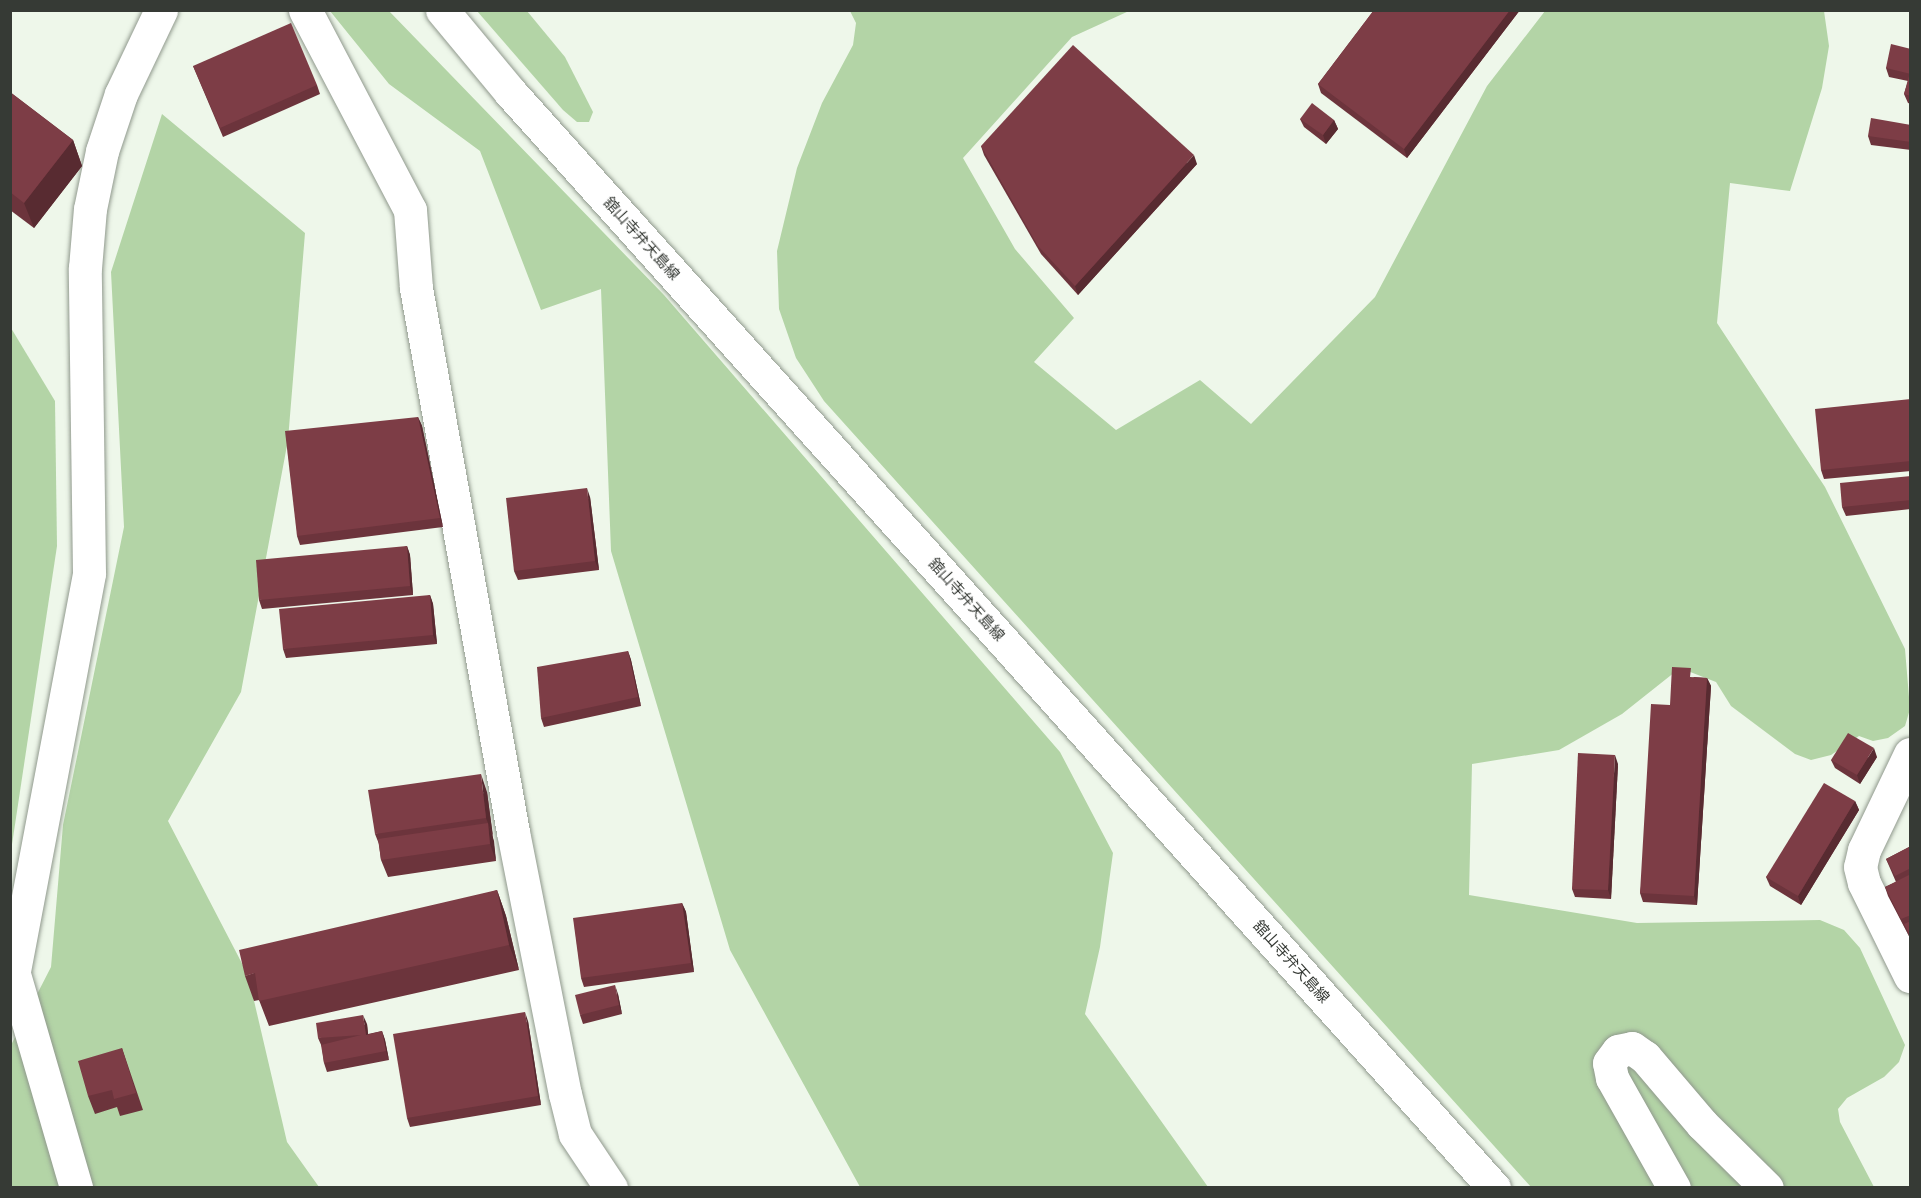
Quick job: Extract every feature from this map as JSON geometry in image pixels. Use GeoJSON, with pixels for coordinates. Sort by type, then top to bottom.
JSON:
{"type":"FeatureCollection","features":[{"type":"Feature","properties":{"kind":"street"},"geometry":{"type":"LineString","coordinates":[[76,1188],[12,983],[89,573],[85,268],[90,209],[102,151],[121,94],[161,10]]}},
{"type":"Feature","properties":{"kind":"street"},"geometry":{"type":"LineString","coordinates":[[305,10],[410,210],[416,288],[513,832],[564,1094],[575,1134],[611,1188]]}},
{"type":"Feature","properties":{"kind":"street","name":"舘山寺弁天島線"},"geometry":{"type":"LineString","coordinates":[[442,10],[510,92],[1494,1188]]}},
{"type":"Feature","properties":{"kind":"street"},"geometry":{"type":"LineString","coordinates":[[1911,754],[1864,850],[1860,867],[1864,883],[1911,976]]}},
{"type":"Feature","properties":{"kind":"street"},"geometry":{"type":"LineString","coordinates":[[1674,1188],[1612,1078],[1609,1064],[1618,1051],[1632,1048],[1645,1057],[1702,1124],[1767,1188]]}},
{"type":"Feature","properties":{"kind":"green space"},"geometry":{"type":"Polygon","coordinates":[[[330,11],[389,11],[664,295],[1060,752],[1113,853],[1100,947],[1085,1014],[1208,1187],[860,1187],[730,950],[611,551],[601,289],[541,310],[480,151],[389,84],[330,11]]]}},
{"type":"Feature","properties":{"kind":"green space"},"geometry":{"type":"Polygon","coordinates":[[[477,11],[527,11],[565,57],[593,112],[589,122],[577,122],[563,110],[477,11]]]}},
{"type":"Feature","properties":{"kind":"green space"},"geometry":{"type":"Polygon","coordinates":[[[850,11],[1129,11],[1072,37],[963,158],[1015,249],[1074,318],[1034,362],[1116,430],[1200,380],[1251,424],[1375,297],[1487,86],[1545,11],[1824,11],[1829,46],[1822,88],[1790,191],[1730,183],[1717,323],[1825,487],[1905,649],[1910,709],[1905,726],[1888,738],[1873,741],[1859,736],[1831,755],[1811,760],[1795,754],[1731,706],[1716,682],[1680,668],[1622,714],[1559,750],[1472,764],[1469,895],[1637,923],[1820,920],[1844,930],[1860,948],[1905,1045],[1899,1062],[1884,1077],[1847,1098],[1838,1109],[1840,1122],[1874,1187],[1531,1187],[824,401],[796,358],[779,309],[777,251],[797,168],[822,103],[853,45],[856,23],[850,11]]]}},
{"type":"Feature","properties":{"kind":"green space"},"geometry":{"type":"Polygon","coordinates":[[[162,114],[305,233],[288,440],[241,692],[168,821],[248,975],[287,1142],[319,1187],[11,1187],[10,1047],[51,967],[63,825],[124,527],[111,272],[162,114]]]}},
{"type":"Feature","properties":{"kind":"green space"},"geometry":{"type":"Polygon","coordinates":[[[11,328],[55,401],[57,546],[11,851],[11,328]]]}},
{"type":"Feature","properties":{"kind":"building"},"geometry":{"type":"Polygon","coordinates":[[[1374,10],[1510,10],[1404,149],[1318,84],[1374,10]]]}},
{"type":"Feature","properties":{"kind":"building"},"geometry":{"type":"Polygon","coordinates":[[[291,23],[317,85],[220,128],[193,66],[291,23]]]}},
{"type":"Feature","properties":{"kind":"building"},"geometry":{"type":"Polygon","coordinates":[[[1891,44],[1911,49],[1911,74],[1886,68],[1891,44]]]}},
{"type":"Feature","properties":{"kind":"building"},"geometry":{"type":"Polygon","coordinates":[[[1073,45],[1194,155],[1075,286],[1038,246],[981,146],[1073,45]]]}},
{"type":"Feature","properties":{"kind":"building"},"geometry":{"type":"Polygon","coordinates":[[[1909,76],[1911,76],[1911,96],[1904,94],[1909,76]]]}},
{"type":"Feature","properties":{"kind":"building"},"geometry":{"type":"Polygon","coordinates":[[[10,92],[73,140],[24,203],[10,192],[10,92]]]}},
{"type":"Feature","properties":{"kind":"building"},"geometry":{"type":"Polygon","coordinates":[[[1312,103],[1334,120],[1323,135],[1300,119],[1312,103]]]}},
{"type":"Feature","properties":{"kind":"building"},"geometry":{"type":"Polygon","coordinates":[[[1871,118],[1911,125],[1911,142],[1868,136],[1871,118]]]}},
{"type":"Feature","properties":{"kind":"building"},"geometry":{"type":"Polygon","coordinates":[[[1911,399],[1911,461],[1821,470],[1815,409],[1911,399]]]}},
{"type":"Feature","properties":{"kind":"building"},"geometry":{"type":"Polygon","coordinates":[[[418,417],[440,518],[297,536],[285,431],[418,417]]]}},
{"type":"Feature","properties":{"kind":"building"},"geometry":{"type":"Polygon","coordinates":[[[1911,476],[1911,500],[1842,507],[1840,483],[1911,476]]]}},
{"type":"Feature","properties":{"kind":"building"},"geometry":{"type":"Polygon","coordinates":[[[587,488],[595,561],[514,571],[506,498],[587,488]]]}},
{"type":"Feature","properties":{"kind":"building"},"geometry":{"type":"Polygon","coordinates":[[[407,546],[410,586],[259,600],[256,560],[407,546]]]}},
{"type":"Feature","properties":{"kind":"building"},"geometry":{"type":"Polygon","coordinates":[[[430,595],[433,635],[283,649],[279,609],[430,595]]]}},
{"type":"Feature","properties":{"kind":"building"},"geometry":{"type":"Polygon","coordinates":[[[628,651],[638,697],[541,718],[537,667],[628,651]]]}},
{"type":"Feature","properties":{"kind":"building"},"geometry":{"type":"Polygon","coordinates":[[[1672,667],[1691,668],[1690,677],[1707,678],[1694,896],[1640,893],[1651,704],[1670,705],[1672,667]]]}},
{"type":"Feature","properties":{"kind":"building"},"geometry":{"type":"Polygon","coordinates":[[[1848,733],[1874,748],[1857,775],[1831,760],[1848,733]]]}},
{"type":"Feature","properties":{"kind":"building"},"geometry":{"type":"Polygon","coordinates":[[[1578,753],[1615,755],[1608,890],[1572,889],[1578,753]]]}},
{"type":"Feature","properties":{"kind":"building"},"geometry":{"type":"Polygon","coordinates":[[[481,774],[486,818],[375,834],[368,790],[481,774]]]}},
{"type":"Feature","properties":{"kind":"building"},"geometry":{"type":"Polygon","coordinates":[[[1824,783],[1855,801],[1798,896],[1766,877],[1824,783]]]}},
{"type":"Feature","properties":{"kind":"building"},"geometry":{"type":"Polygon","coordinates":[[[488,823],[490,844],[381,860],[378,839],[488,823]]]}},
{"type":"Feature","properties":{"kind":"building"},"geometry":{"type":"Polygon","coordinates":[[[1911,846],[1911,868],[1895,876],[1886,859],[1911,846]]]}},
{"type":"Feature","properties":{"kind":"building"},"geometry":{"type":"Polygon","coordinates":[[[1911,874],[1911,915],[1901,919],[1885,887],[1911,874]]]}},
{"type":"Feature","properties":{"kind":"building"},"geometry":{"type":"Polygon","coordinates":[[[497,890],[509,945],[259,1001],[255,973],[245,976],[239,950],[497,890]]]}},
{"type":"Feature","properties":{"kind":"building"},"geometry":{"type":"Polygon","coordinates":[[[682,903],[691,963],[581,978],[573,918],[682,903]]]}},
{"type":"Feature","properties":{"kind":"building"},"geometry":{"type":"Polygon","coordinates":[[[1911,921],[1911,937],[1904,924],[1911,921]]]}},
{"type":"Feature","properties":{"kind":"building"},"geometry":{"type":"Polygon","coordinates":[[[615,985],[619,1005],[580,1015],[575,995],[615,985]]]}},
{"type":"Feature","properties":{"kind":"building"},"geometry":{"type":"Polygon","coordinates":[[[525,1012],[538,1096],[407,1118],[393,1034],[525,1012]]]}},
{"type":"Feature","properties":{"kind":"building"},"geometry":{"type":"Polygon","coordinates":[[[363,1015],[366,1035],[382,1031],[386,1051],[324,1063],[321,1045],[361,1035],[318,1038],[316,1023],[363,1015]]]}},
{"type":"Feature","properties":{"kind":"building"},"geometry":{"type":"Polygon","coordinates":[[[122,1048],[136,1093],[114,1099],[112,1090],[88,1096],[78,1061],[122,1048]]]}}]}
